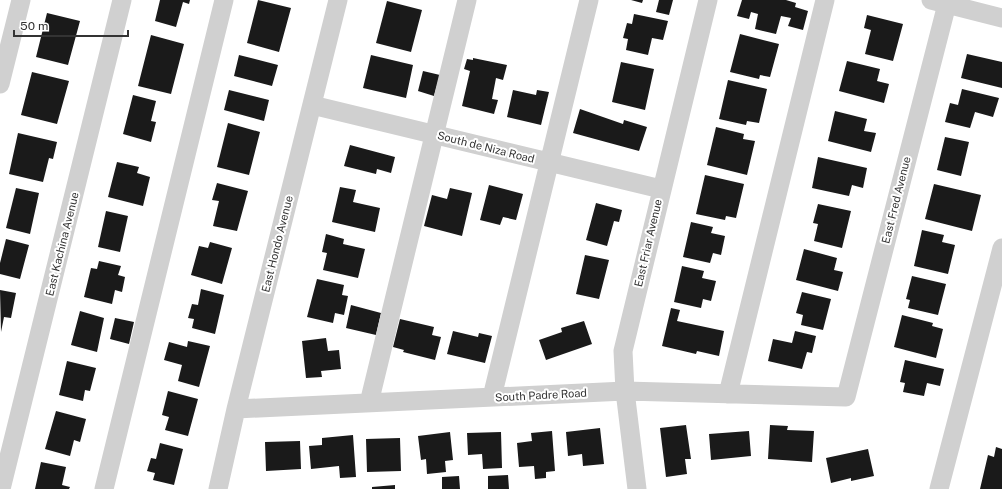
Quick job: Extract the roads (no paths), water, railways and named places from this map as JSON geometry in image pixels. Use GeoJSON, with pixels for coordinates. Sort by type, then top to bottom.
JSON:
{"type":"FeatureCollection","features":[{"type":"Feature","properties":{"kind":"street"},"geometry":{"type":"LineString","coordinates":[[0,84],[21,0]]}},
{"type":"Feature","properties":{"kind":"street","name":"East Kachina Avenue"},"geometry":{"type":"LineString","coordinates":[[1,489],[122,0]]}},
{"type":"Feature","properties":{"kind":"street"},"geometry":{"type":"LineString","coordinates":[[104,489],[224,0]]}},
{"type":"Feature","properties":{"kind":"street","name":"East Hondo Avenue"},"geometry":{"type":"LineString","coordinates":[[218,489],[236,409],[338,0]]}},
{"type":"Feature","properties":{"kind":"street"},"geometry":{"type":"LineString","coordinates":[[369,403],[467,0]]}},
{"type":"Feature","properties":{"kind":"street"},"geometry":{"type":"LineString","coordinates":[[492,397],[589,0]]}},
{"type":"Feature","properties":{"kind":"street","name":"East Friar Avenue"},"geometry":{"type":"LineString","coordinates":[[637,489],[625,391],[623,351],[708,0]]}},
{"type":"Feature","properties":{"kind":"street"},"geometry":{"type":"LineString","coordinates":[[728,394],[825,0]]}},
{"type":"Feature","properties":{"kind":"street"},"geometry":{"type":"LineString","coordinates":[[939,2],[1002,18]]}},
{"type":"Feature","properties":{"kind":"street","name":"East Fred Avenue"},"geometry":{"type":"LineString","coordinates":[[846,397],[939,2]]}},
{"type":"Feature","properties":{"kind":"street","name":"South de Niza Road"},"geometry":{"type":"LineString","coordinates":[[312,105],[661,190]]}},
{"type":"Feature","properties":{"kind":"street"},"geometry":{"type":"LineString","coordinates":[[940,489],[1002,248]]}},
{"type":"Feature","properties":{"kind":"street","name":"South Padre Road"},"geometry":{"type":"LineString","coordinates":[[236,409],[625,391],[846,397]]}}]}
